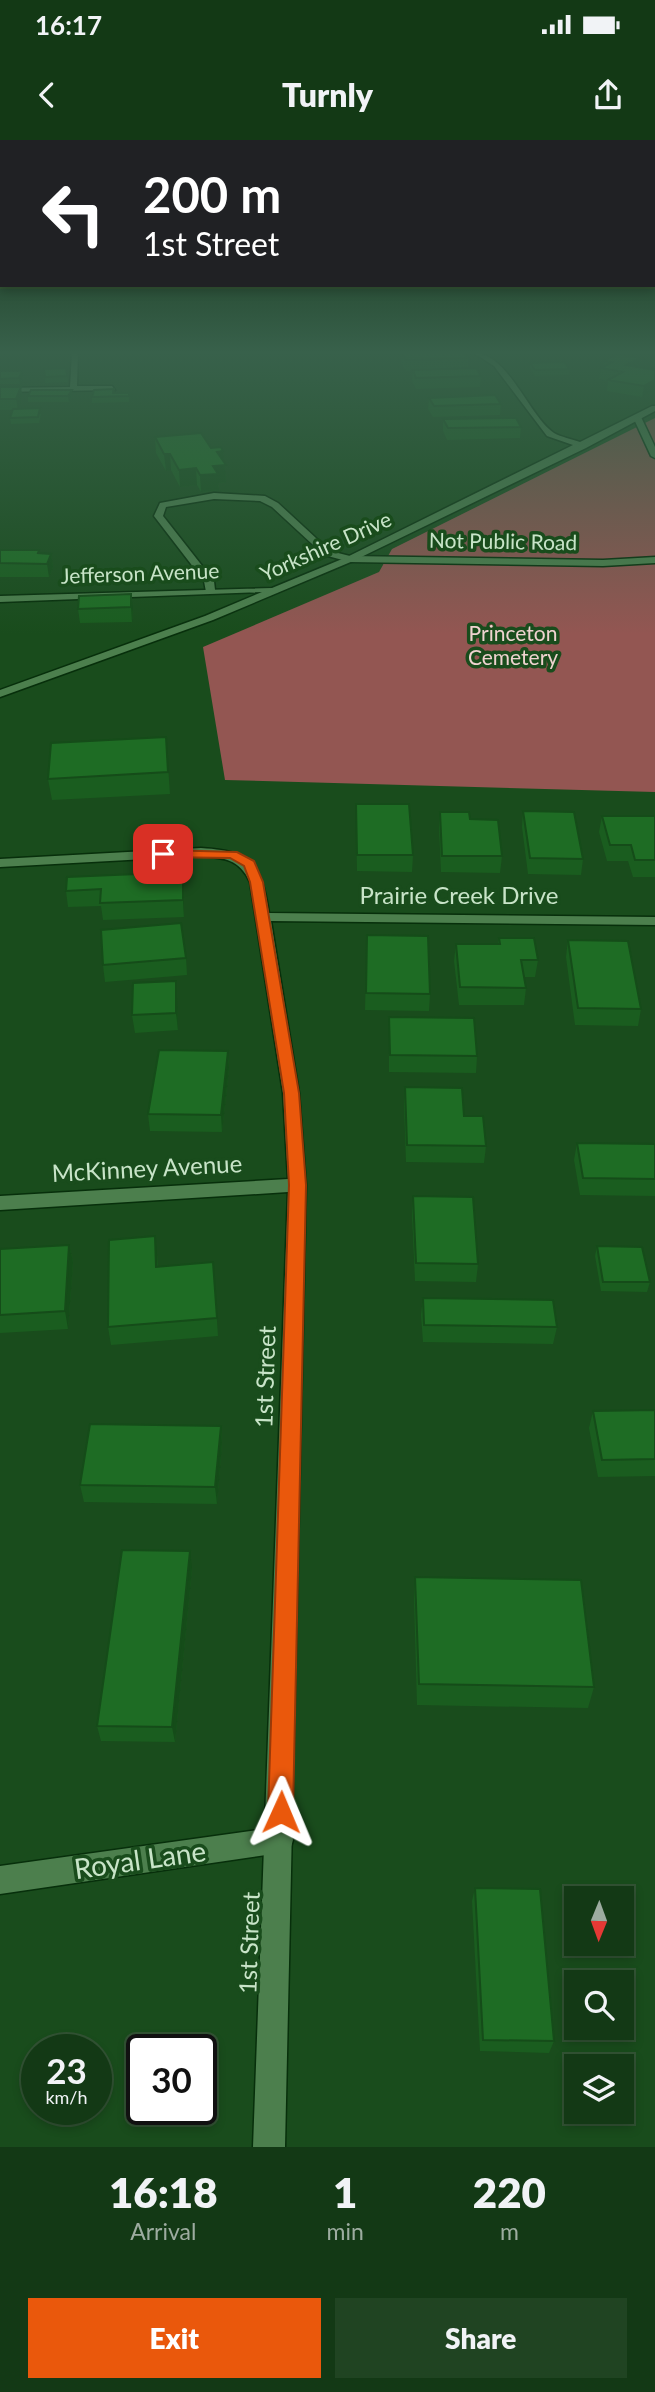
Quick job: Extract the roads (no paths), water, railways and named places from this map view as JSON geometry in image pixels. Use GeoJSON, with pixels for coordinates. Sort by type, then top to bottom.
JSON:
{"type":"FeatureCollection","features":[{"type":"Feature","properties":{"kind":"street","name":"Yorkshire Drive"},"geometry":{"type":"LineString","coordinates":[[0,694],[125,650],[351,559],[582,447]]}},
{"type":"Feature","properties":{"kind":"street"},"geometry":{"type":"LineString","coordinates":[[210,590],[209,581],[158,516],[163,505],[214,496],[262,498],[275,505],[327,553],[351,559]]}},
{"type":"Feature","properties":{"kind":"street","name":"Not Public Road"},"geometry":{"type":"LineString","coordinates":[[351,559],[590,562],[655,560]]}},
{"type":"Feature","properties":{"kind":"street","name":"Jefferson Avenue"},"geometry":{"type":"LineString","coordinates":[[0,599],[282,588]]}},
{"type":"Feature","properties":{"kind":"street","name":"1st Street"},"geometry":{"type":"LineString","coordinates":[[0,863],[201,852],[232,855],[249,864],[257,882],[291,1093],[298,1185],[269,2147]]}},
{"type":"Feature","properties":{"kind":"street","name":"Prairie Creek Drive"},"geometry":{"type":"LineString","coordinates":[[263,917],[655,921]]}},
{"type":"Feature","properties":{"kind":"street","name":"McKinney Avenue"},"geometry":{"type":"LineString","coordinates":[[0,1203],[298,1185]]}},
{"type":"Feature","properties":{"kind":"street","name":"Royal Lane"},"geometry":{"type":"LineString","coordinates":[[0,1880],[280,1840]]}},
{"type":"Feature","properties":{"kind":"park label","name":"Princeton Cemetery"},"geometry":{"type":"Point","coordinates":[513,646]}}]}
